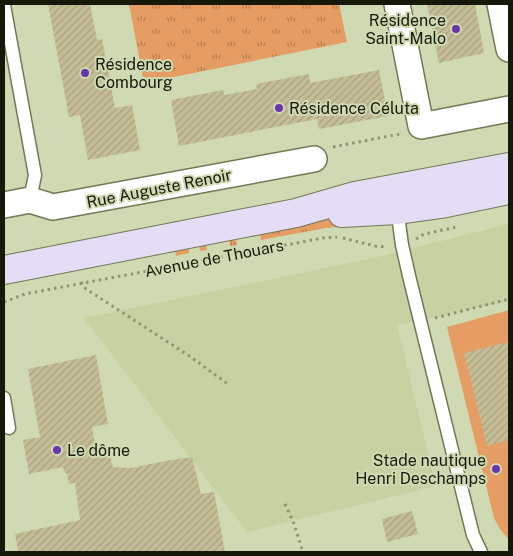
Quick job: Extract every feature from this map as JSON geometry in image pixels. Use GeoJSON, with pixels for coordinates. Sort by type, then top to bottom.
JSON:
{"type":"FeatureCollection","features":[{"type":"Feature","properties":{"kind":"street"},"geometry":{"type":"LineString","coordinates":[[397,4],[421,126],[509,109]]}},
{"type":"Feature","properties":{"kind":"street"},"geometry":{"type":"LineString","coordinates":[[500,4],[509,49]]}},
{"type":"Feature","properties":{"kind":"street","name":"Rue Auguste Renoir"},"geometry":{"type":"LineString","coordinates":[[4,205],[30,200],[53,207],[314,159]]}},
{"type":"Feature","properties":{"kind":"street","name":"Avenue de Thouars"},"geometry":{"type":"LineString","coordinates":[[4,267],[296,213],[396,200],[509,167]]}},
{"type":"Feature","properties":{"kind":"street","name":"Avenue de Thouars"},"geometry":{"type":"LineString","coordinates":[[396,200],[441,204],[509,190]]}},
{"type":"Feature","properties":{"kind":"lane"},"geometry":{"type":"LineString","coordinates":[[4,5],[35,175],[30,200]]}},
{"type":"Feature","properties":{"kind":"lane"},"geometry":{"type":"LineString","coordinates":[[396,200],[402,245],[420,323],[473,536],[480,552]]}},
{"type":"Feature","properties":{"kind":"lane"},"geometry":{"type":"LineString","coordinates":[[4,398],[9,428]]}},
{"type":"Feature","properties":{"kind":"path"},"geometry":{"type":"LineString","coordinates":[[314,159],[318,150],[418,131],[421,126]]}},
{"type":"Feature","properties":{"kind":"path","name":"Avenue de Thouars"},"geometry":{"type":"LineString","coordinates":[[4,302],[25,294],[322,238],[336,237],[391,247],[412,242],[424,234]]}},
{"type":"Feature","properties":{"kind":"path"},"geometry":{"type":"LineString","coordinates":[[80,276],[81,283],[86,289],[188,355],[228,384]]}},
{"type":"Feature","properties":{"kind":"path"},"geometry":{"type":"LineString","coordinates":[[420,323],[509,299]]}},
{"type":"Feature","properties":{"kind":"path"},"geometry":{"type":"LineString","coordinates":[[285,504],[293,521],[302,552]]}},
{"type":"Feature","properties":{"kind":"shaded area"},"geometry":{"type":"Polygon","coordinates":[[[509,224],[509,301],[397,325],[436,486],[247,532],[84,318],[378,257],[509,224]]]}},
{"type":"Feature","properties":{"kind":"green space"},"geometry":{"type":"Polygon","coordinates":[[[129,4],[339,4],[347,42],[144,83],[129,4]]]}},
{"type":"Feature","properties":{"kind":"green space"},"geometry":{"type":"Polygon","coordinates":[[[348,217],[347,226],[261,240],[260,235],[236,239],[237,245],[230,246],[229,240],[206,245],[207,250],[200,251],[199,246],[189,248],[189,253],[176,256],[174,246],[323,219],[348,217]]]}},
{"type":"Feature","properties":{"kind":"green space","name":"Stade nautique Henri Deschamps"},"geometry":{"type":"Polygon","coordinates":[[[509,310],[509,540],[494,518],[447,327],[509,310]]]}},
{"type":"Feature","properties":{"kind":"building","name":"Résidence Combourg"},"geometry":{"type":"Polygon","coordinates":[[[48,4],[90,4],[97,40],[102,39],[115,108],[132,105],[140,150],[88,160],[80,115],[69,117],[48,4]]]}},
{"type":"Feature","properties":{"kind":"building","name":"Résidence Saint-Malo"},"geometry":{"type":"Polygon","coordinates":[[[427,4],[475,4],[484,53],[439,63],[427,4]]]}},
{"type":"Feature","properties":{"kind":"building","name":"Résidence Céluta"},"geometry":{"type":"Polygon","coordinates":[[[379,70],[388,116],[319,129],[317,119],[179,146],[171,100],[223,90],[224,95],[257,89],[256,84],[309,74],[310,83],[379,70]]]}},
{"type":"Feature","properties":{"kind":"building"},"geometry":{"type":"Polygon","coordinates":[[[509,342],[509,440],[487,446],[464,353],[509,342]]]}},
{"type":"Feature","properties":{"kind":"building","name":"Le dôme"},"geometry":{"type":"Polygon","coordinates":[[[96,355],[108,424],[92,427],[97,457],[110,455],[113,467],[131,468],[192,457],[201,494],[214,492],[225,552],[18,552],[15,534],[80,520],[75,483],[69,484],[67,473],[65,473],[63,467],[29,474],[23,440],[40,437],[28,369],[96,355]]]}},
{"type":"Feature","properties":{"kind":"building"},"geometry":{"type":"Polygon","coordinates":[[[412,511],[418,534],[387,542],[382,519],[412,511]]]}},
{"type":"Feature","properties":{"kind":"place","name":"Résidence Saint-Malo"},"geometry":{"type":"Point","coordinates":[456,29]}},
{"type":"Feature","properties":{"kind":"place","name":"Résidence Combourg"},"geometry":{"type":"Point","coordinates":[85,73]}},
{"type":"Feature","properties":{"kind":"place","name":"Résidence Céluta"},"geometry":{"type":"Point","coordinates":[279,108]}},
{"type":"Feature","properties":{"kind":"place","name":"Le dôme"},"geometry":{"type":"Point","coordinates":[57,450]}},
{"type":"Feature","properties":{"kind":"place","name":"Stade nautique Henri Deschamps"},"geometry":{"type":"Point","coordinates":[496,469]}}]}
